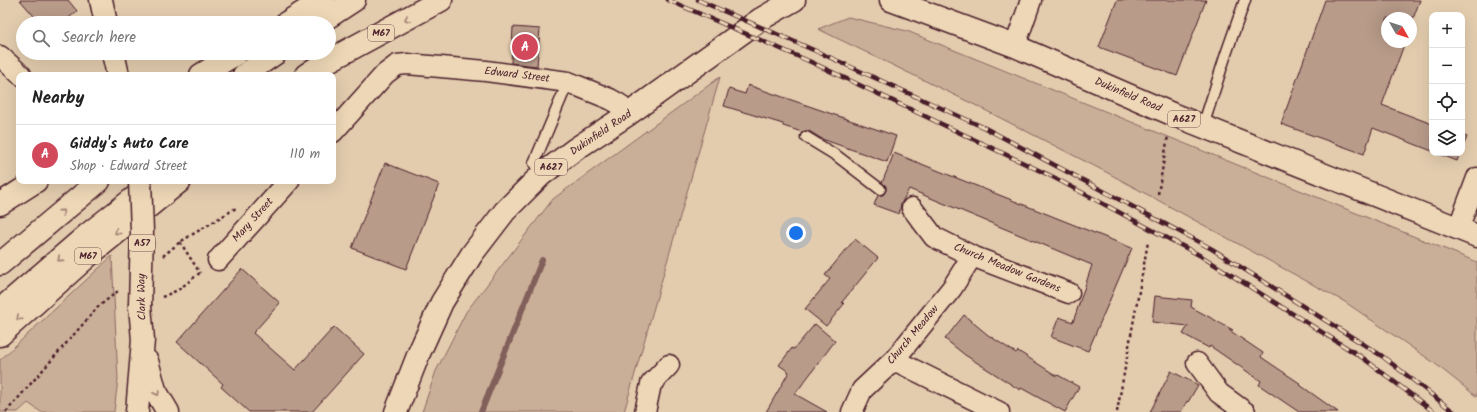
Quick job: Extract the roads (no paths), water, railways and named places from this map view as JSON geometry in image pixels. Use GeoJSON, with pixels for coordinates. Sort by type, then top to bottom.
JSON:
{"type":"FeatureCollection","features":[{"type":"Feature","properties":{"kind":"main road"},"geometry":{"type":"LineString","coordinates":[[101,0],[104,16]]}},
{"type":"Feature","properties":{"kind":"main road"},"geometry":{"type":"LineString","coordinates":[[297,16],[323,0]]}},
{"type":"Feature","properties":{"kind":"main road"},"geometry":{"type":"LineString","coordinates":[[330,16],[354,0]]}},
{"type":"Feature","properties":{"kind":"main road","name":"M67"},"geometry":{"type":"LineString","coordinates":[[336,59],[441,0]]}},
{"type":"Feature","properties":{"kind":"main road","name":"Dukinfield Road"},"geometry":{"type":"LineString","coordinates":[[396,412],[442,302],[472,254],[505,211],[541,175],[574,150],[627,115],[761,19],[794,0]]}},
{"type":"Feature","properties":{"kind":"main road","name":"Dukinfield Road"},"geometry":{"type":"LineString","coordinates":[[891,0],[1016,46],[1172,114],[1467,232]]}},
{"type":"Feature","properties":{"kind":"main road"},"geometry":{"type":"LineString","coordinates":[[115,60],[117,72]]}},
{"type":"Feature","properties":{"kind":"main road"},"geometry":{"type":"LineString","coordinates":[[206,72],[225,60]]}},
{"type":"Feature","properties":{"kind":"main road"},"geometry":{"type":"LineString","coordinates":[[248,72],[266,60]]}},
{"type":"Feature","properties":{"kind":"main road","name":"M67"},"geometry":{"type":"LineString","coordinates":[[312,72],[334,60]]}},
{"type":"Feature","properties":{"kind":"main road"},"geometry":{"type":"LineString","coordinates":[[0,204],[31,184]]}},
{"type":"Feature","properties":{"kind":"main road"},"geometry":{"type":"LineString","coordinates":[[0,264],[95,184]]}},
{"type":"Feature","properties":{"kind":"main road","name":"Clark Way"},"geometry":{"type":"LineString","coordinates":[[137,412],[143,346],[140,306],[142,231],[140,184]]}},
{"type":"Feature","properties":{"kind":"main road","name":"M67"},"geometry":{"type":"LineString","coordinates":[[0,310],[87,235],[152,184]]}},
{"type":"Feature","properties":{"kind":"main road","name":"M67"},"geometry":{"type":"LineString","coordinates":[[0,335],[88,256],[176,184]]}},
{"type":"Feature","properties":{"kind":"main road","name":"A57"},"geometry":{"type":"LineString","coordinates":[[143,346],[155,390],[168,412]]}},
{"type":"Feature","properties":{"kind":"street"},"geometry":{"type":"LineString","coordinates":[[1016,46],[1030,0]]}},
{"type":"Feature","properties":{"kind":"street"},"geometry":{"type":"LineString","coordinates":[[0,56],[18,72]]}},
{"type":"Feature","properties":{"kind":"street","name":"Edward Street"},"geometry":{"type":"LineString","coordinates":[[336,129],[384,74],[397,65],[417,64],[568,82],[619,104],[627,115]]}},
{"type":"Feature","properties":{"kind":"street"},"geometry":{"type":"LineString","coordinates":[[1467,232],[1477,178]]}},
{"type":"Feature","properties":{"kind":"street","name":"Mary Street"},"geometry":{"type":"LineString","coordinates":[[218,260],[286,184]]}},
{"type":"Feature","properties":{"kind":"street","name":"Church Meadow Gardens"},"geometry":{"type":"LineString","coordinates":[[909,203],[934,237],[972,256],[1069,293]]}},
{"type":"Feature","properties":{"kind":"street","name":"Church Meadow"},"geometry":{"type":"LineString","coordinates":[[852,412],[862,390],[894,360],[952,288],[972,256]]}},
{"type":"Feature","properties":{"kind":"street"},"geometry":{"type":"LineString","coordinates":[[894,360],[999,412]]}},
{"type":"Feature","properties":{"kind":"street"},"geometry":{"type":"LineString","coordinates":[[1198,364],[1219,393],[1245,412]]}},
{"type":"Feature","properties":{"kind":"street"},"geometry":{"type":"LineString","coordinates":[[645,412],[651,384],[670,365]]}},
{"type":"Feature","properties":{"kind":"lane"},"geometry":{"type":"LineString","coordinates":[[1203,126],[1245,0]]}},
{"type":"Feature","properties":{"kind":"lane"},"geometry":{"type":"LineString","coordinates":[[541,175],[534,163],[568,82]]}},
{"type":"Feature","properties":{"kind":"lane"},"geometry":{"type":"LineString","coordinates":[[806,137],[837,156],[880,189]]}},
{"type":"Feature","properties":{"kind":"waterway"},"geometry":{"type":"LineString","coordinates":[[481,412],[542,260]]}},
{"type":"Feature","properties":{"kind":"railway"},"geometry":{"type":"LineString","coordinates":[[668,0],[811,62],[1051,176],[1201,256],[1363,358],[1434,412]]}},
{"type":"Feature","properties":{"kind":"railway"},"geometry":{"type":"LineString","coordinates":[[698,0],[818,52],[985,128],[1212,249],[1382,356],[1454,412]]}},
{"type":"Feature","properties":{"kind":"place","name":"Giddy's Auto Care"},"geometry":{"type":"Point","coordinates":[525,47]}}]}
